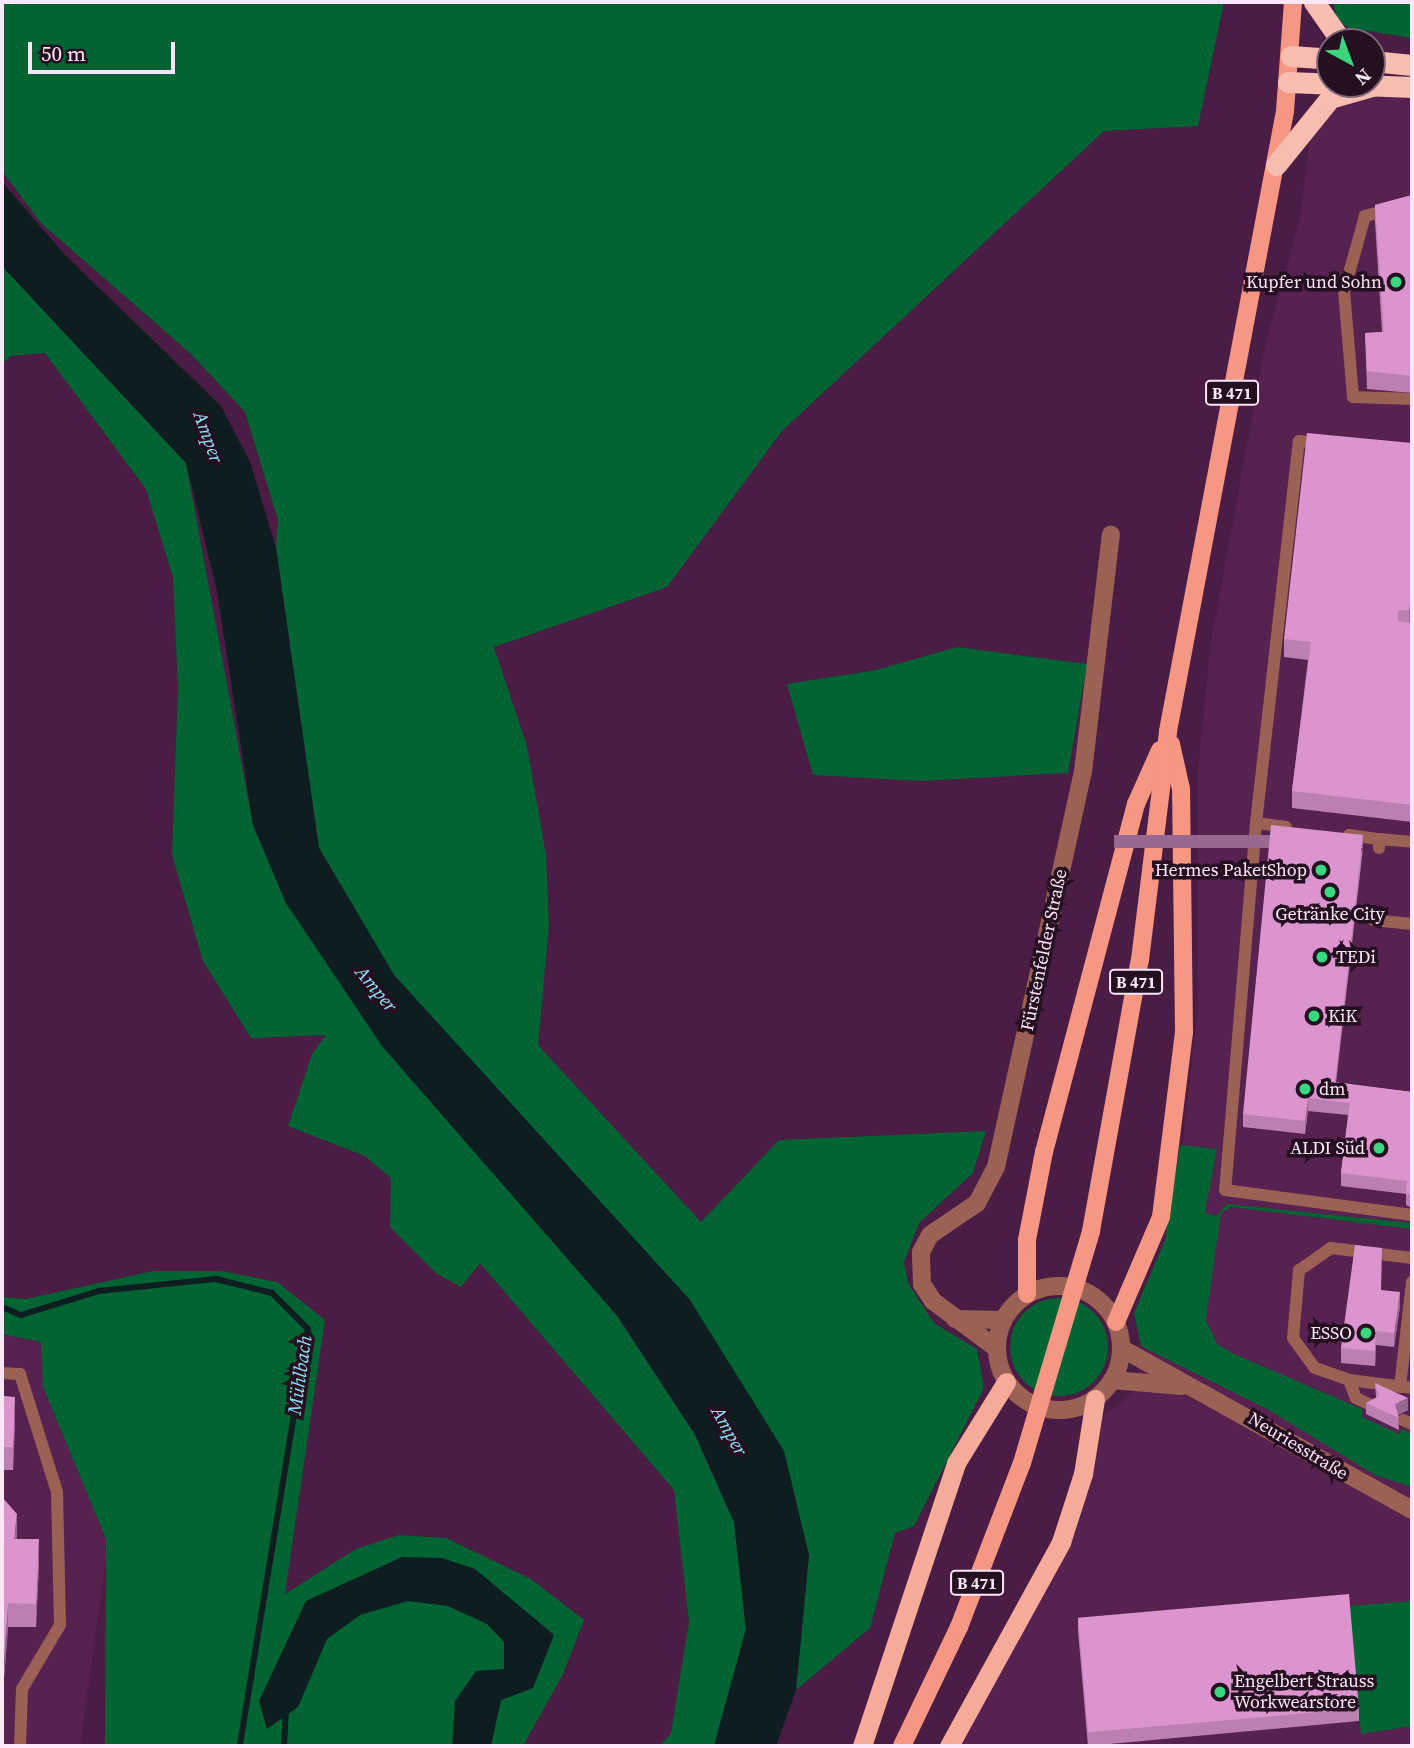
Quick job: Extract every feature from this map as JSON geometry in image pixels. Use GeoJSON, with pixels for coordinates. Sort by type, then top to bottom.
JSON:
{"type":"FeatureCollection","features":[{"type":"Feature","properties":{"kind":"highway"},"geometry":{"type":"LineString","coordinates":[[1314,2],[1332,28]]}},
{"type":"Feature","properties":{"kind":"highway"},"geometry":{"type":"LineString","coordinates":[[1291,56],[1316,58]]}},
{"type":"Feature","properties":{"kind":"highway"},"geometry":{"type":"LineString","coordinates":[[1386,62],[1412,65]]}},
{"type":"Feature","properties":{"kind":"highway"},"geometry":{"type":"LineString","coordinates":[[1288,82],[1316,83]]}},
{"type":"Feature","properties":{"kind":"highway"},"geometry":{"type":"LineString","coordinates":[[1386,86],[1412,87]]}},
{"type":"Feature","properties":{"kind":"highway"},"geometry":{"type":"LineString","coordinates":[[1276,164],[1330,98]]}},
{"type":"Feature","properties":{"kind":"highway"},"geometry":{"type":"LineString","coordinates":[[862,1746],[956,1463],[1006,1382]]}},
{"type":"Feature","properties":{"kind":"highway"},"geometry":{"type":"LineString","coordinates":[[949,1746],[1061,1542],[1083,1474],[1095,1399]]}},
{"type":"Feature","properties":{"kind":"main road","name":"B 471"},"geometry":{"type":"LineString","coordinates":[[902,1746],[959,1627],[1023,1463],[1091,1231],[1140,960],[1168,731],[1276,164],[1291,56],[1293,2]]}},
{"type":"Feature","properties":{"kind":"main road"},"geometry":{"type":"LineString","coordinates":[[1027,1294],[1027,1240],[1044,1152],[1136,804],[1168,731]]}},
{"type":"Feature","properties":{"kind":"main road"},"geometry":{"type":"LineString","coordinates":[[1116,1322],[1161,1217],[1184,1032],[1181,789],[1168,731]]}},
{"type":"Feature","properties":{"kind":"street","name":"Fürstenfelder Straße"},"geometry":{"type":"LineString","coordinates":[[996,1348],[955,1319],[922,1284],[921,1252],[930,1235],[977,1203],[996,1167],[1083,772],[1111,535]]}},
{"type":"Feature","properties":{"kind":"street"},"geometry":{"type":"LineString","coordinates":[[1068,1286],[1104,1305],[1116,1322],[1121,1348],[1112,1380],[1095,1399],[1077,1408],[1037,1407],[1006,1382],[996,1348],[1003,1320],[1027,1294],[1068,1286]]}},
{"type":"Feature","properties":{"kind":"street"},"geometry":{"type":"LineString","coordinates":[[955,1319],[1003,1320]]}},
{"type":"Feature","properties":{"kind":"street","name":"Neuriesstraße"},"geometry":{"type":"LineString","coordinates":[[1121,1348],[1187,1387],[1261,1421],[1411,1508]]}},
{"type":"Feature","properties":{"kind":"street","name":"Neuriesstraße"},"geometry":{"type":"LineString","coordinates":[[1112,1380],[1187,1387]]}},
{"type":"Feature","properties":{"kind":"lane"},"geometry":{"type":"LineString","coordinates":[[1412,204],[1365,216],[1344,291],[1353,397],[1412,399]]}},
{"type":"Feature","properties":{"kind":"lane"},"geometry":{"type":"LineString","coordinates":[[1337,445],[1299,441],[1256,824],[1225,1190],[1412,1215]]}},
{"type":"Feature","properties":{"kind":"lane"},"geometry":{"type":"LineString","coordinates":[[1256,824],[1297,829]]}},
{"type":"Feature","properties":{"kind":"lane"},"geometry":{"type":"LineString","coordinates":[[1338,834],[1379,844],[1412,842]]}},
{"type":"Feature","properties":{"kind":"lane"},"geometry":{"type":"LineString","coordinates":[[1373,920],[1412,924]]}},
{"type":"Feature","properties":{"kind":"lane"},"geometry":{"type":"LineString","coordinates":[[1412,1258],[1331,1248],[1300,1270],[1293,1338],[1315,1368],[1349,1380],[1406,1387],[1412,1282]]}},
{"type":"Feature","properties":{"kind":"lane"},"geometry":{"type":"LineString","coordinates":[[2,1373],[20,1374],[57,1492],[60,1625],[22,1689],[20,1746]]}},
{"type":"Feature","properties":{"kind":"lane"},"geometry":{"type":"LineString","coordinates":[[1349,1380],[1356,1398],[1370,1405]]}},
{"type":"Feature","properties":{"kind":"shaded area"},"geometry":{"type":"Polygon","coordinates":[[[1412,89],[1412,1746],[960,1746],[1062,1557],[1089,1490],[1101,1418],[1134,1392],[1183,1141],[1198,1009],[1198,771],[1211,642],[1265,347],[1301,215],[1311,128],[1350,98],[1386,98],[1386,90],[1412,89]]]}},
{"type":"Feature","properties":{"kind":"shaded area"},"geometry":{"type":"Polygon","coordinates":[[[2,1334],[41,1342],[43,1387],[108,1544],[80,1746],[2,1746],[2,1334]]]}},
{"type":"Feature","properties":{"kind":"green space"},"geometry":{"type":"Polygon","coordinates":[[[2,2],[1224,2],[1198,126],[1104,131],[782,431],[667,587],[494,647],[527,746],[546,855],[549,925],[538,1045],[701,1222],[779,1140],[986,1131],[973,1173],[919,1223],[904,1262],[908,1283],[934,1323],[977,1349],[984,1388],[914,1526],[895,1533],[870,1628],[796,1690],[809,1555],[690,1300],[394,975],[319,848],[276,548],[278,520],[245,412],[191,354],[41,223],[2,171],[2,2]]]}},
{"type":"Feature","properties":{"kind":"green space"},"geometry":{"type":"Polygon","coordinates":[[[1333,2],[1412,2],[1412,38],[1386,34],[1386,28],[1348,28],[1337,18],[1333,2]]]}},
{"type":"Feature","properties":{"kind":"green space"},"geometry":{"type":"Polygon","coordinates":[[[2,266],[186,463],[253,825],[286,903],[615,1313],[694,1433],[734,1522],[746,1629],[714,1746],[660,1746],[671,1733],[689,1622],[674,1490],[480,1263],[461,1287],[436,1273],[390,1227],[391,1178],[365,1156],[288,1126],[312,1054],[326,1035],[251,1038],[203,961],[172,855],[178,688],[173,577],[146,489],[45,353],[11,356],[2,364],[2,266]]]}},
{"type":"Feature","properties":{"kind":"green space"},"geometry":{"type":"Polygon","coordinates":[[[957,647],[1087,664],[1068,773],[922,781],[813,775],[787,684],[876,670],[957,647]]]}},
{"type":"Feature","properties":{"kind":"green space"},"geometry":{"type":"Polygon","coordinates":[[[1180,1145],[1217,1149],[1205,1213],[1216,1216],[1227,1204],[1412,1223],[1412,1229],[1231,1207],[1221,1213],[1206,1320],[1217,1344],[1234,1354],[1362,1409],[1362,1417],[1399,1434],[1402,1429],[1412,1434],[1412,1487],[1375,1475],[1267,1409],[1141,1346],[1134,1313],[1165,1240],[1180,1145]]]}},
{"type":"Feature","properties":{"kind":"green space"},"geometry":{"type":"Polygon","coordinates":[[[153,1271],[222,1271],[277,1282],[325,1320],[285,1594],[356,1549],[399,1535],[446,1538],[531,1579],[584,1620],[563,1674],[523,1746],[105,1746],[106,1539],[43,1387],[41,1342],[2,1334],[2,1297],[26,1299],[153,1271]]]}},
{"type":"Feature","properties":{"kind":"green space"},"geometry":{"type":"Polygon","coordinates":[[[1059,1298],[1086,1306],[1100,1320],[1108,1347],[1100,1374],[1086,1388],[1059,1396],[1032,1388],[1018,1374],[1010,1347],[1018,1320],[1032,1306],[1059,1298]]]}},
{"type":"Feature","properties":{"kind":"green space"},"geometry":{"type":"Polygon","coordinates":[[[1412,1601],[1412,1726],[1361,1734],[1349,1606],[1412,1601]]]}},
{"type":"Feature","properties":{"kind":"water","name":"Amper"},"geometry":{"type":"Polygon","coordinates":[[[2,182],[65,255],[221,406],[250,462],[276,548],[319,848],[394,975],[690,1300],[784,1451],[809,1555],[796,1690],[776,1746],[714,1746],[746,1629],[734,1522],[696,1436],[619,1318],[382,1046],[286,903],[253,825],[217,591],[186,463],[2,266],[2,182]]]}},
{"type":"Feature","properties":{"kind":"water"},"geometry":{"type":"Polygon","coordinates":[[[402,1557],[442,1558],[475,1569],[554,1635],[533,1688],[501,1700],[491,1746],[452,1746],[455,1701],[476,1671],[504,1669],[504,1642],[487,1624],[448,1606],[408,1601],[360,1615],[327,1639],[298,1707],[267,1729],[259,1701],[306,1601],[402,1557]]]}},
{"type":"Feature","properties":{"kind":"building","name":"Kupfer und Sohn"},"geometry":{"type":"Polygon","coordinates":[[[1412,195],[1412,376],[1367,371],[1365,333],[1384,332],[1375,205],[1412,195]]]}},
{"type":"Feature","properties":{"kind":"building"},"geometry":{"type":"Polygon","coordinates":[[[1307,433],[1412,443],[1412,587],[1409,610],[1398,611],[1398,621],[1412,623],[1412,805],[1292,791],[1311,642],[1284,639],[1307,433]]]}},
{"type":"Feature","properties":{"kind":"building"},"geometry":{"type":"Polygon","coordinates":[[[1271,825],[1363,835],[1335,1082],[1412,1092],[1412,1195],[1406,1193],[1407,1181],[1341,1173],[1350,1103],[1308,1098],[1305,1121],[1243,1114],[1271,825]]]}},
{"type":"Feature","properties":{"kind":"building"},"geometry":{"type":"Polygon","coordinates":[[[1355,1245],[1382,1248],[1381,1290],[1400,1292],[1394,1333],[1376,1331],[1375,1351],[1341,1348],[1355,1245]]]}},
{"type":"Feature","properties":{"kind":"building"},"geometry":{"type":"Polygon","coordinates":[[[2,1371],[4,1396],[15,1397],[13,1447],[2,1447],[2,1371]]]}},
{"type":"Feature","properties":{"kind":"building"},"geometry":{"type":"Polygon","coordinates":[[[1375,1383],[1408,1398],[1395,1404],[1399,1418],[1366,1403],[1379,1396],[1375,1383]]]}},
{"type":"Feature","properties":{"kind":"building"},"geometry":{"type":"Polygon","coordinates":[[[2,1497],[17,1514],[14,1539],[39,1539],[36,1604],[8,1603],[4,1655],[2,1654],[2,1497]]]}},
{"type":"Feature","properties":{"kind":"building","name":"Engelbert Strauss Workwearstore"},"geometry":{"type":"Polygon","coordinates":[[[1349,1594],[1359,1709],[1088,1732],[1078,1618],[1349,1594]]]}},
{"type":"Feature","properties":{"kind":"waterway","name":"Mühlbach"},"geometry":{"type":"LineString","coordinates":[[2,1307],[21,1315],[99,1291],[216,1279],[272,1293],[308,1329],[240,1746]]}},
{"type":"Feature","properties":{"kind":"waterway"},"geometry":{"type":"LineString","coordinates":[[284,1746],[286,1708]]}},
{"type":"Feature","properties":{"kind":"place","name":"Kupfer und Sohn"},"geometry":{"type":"Point","coordinates":[1396,282]}},
{"type":"Feature","properties":{"kind":"place","name":"Hermes PaketShop"},"geometry":{"type":"Point","coordinates":[1321,870]}},
{"type":"Feature","properties":{"kind":"place","name":"Getränke City"},"geometry":{"type":"Point","coordinates":[1330,892]}},
{"type":"Feature","properties":{"kind":"place","name":"TEDi"},"geometry":{"type":"Point","coordinates":[1322,957]}},
{"type":"Feature","properties":{"kind":"place","name":"KiK"},"geometry":{"type":"Point","coordinates":[1314,1016]}},
{"type":"Feature","properties":{"kind":"place","name":"dm"},"geometry":{"type":"Point","coordinates":[1305,1089]}},
{"type":"Feature","properties":{"kind":"place","name":"ALDI Süd"},"geometry":{"type":"Point","coordinates":[1379,1148]}},
{"type":"Feature","properties":{"kind":"place","name":"ESSO"},"geometry":{"type":"Point","coordinates":[1366,1333]}},
{"type":"Feature","properties":{"kind":"place","name":"Engelbert Strauss Workwearstore"},"geometry":{"type":"Point","coordinates":[1220,1692]}}]}
